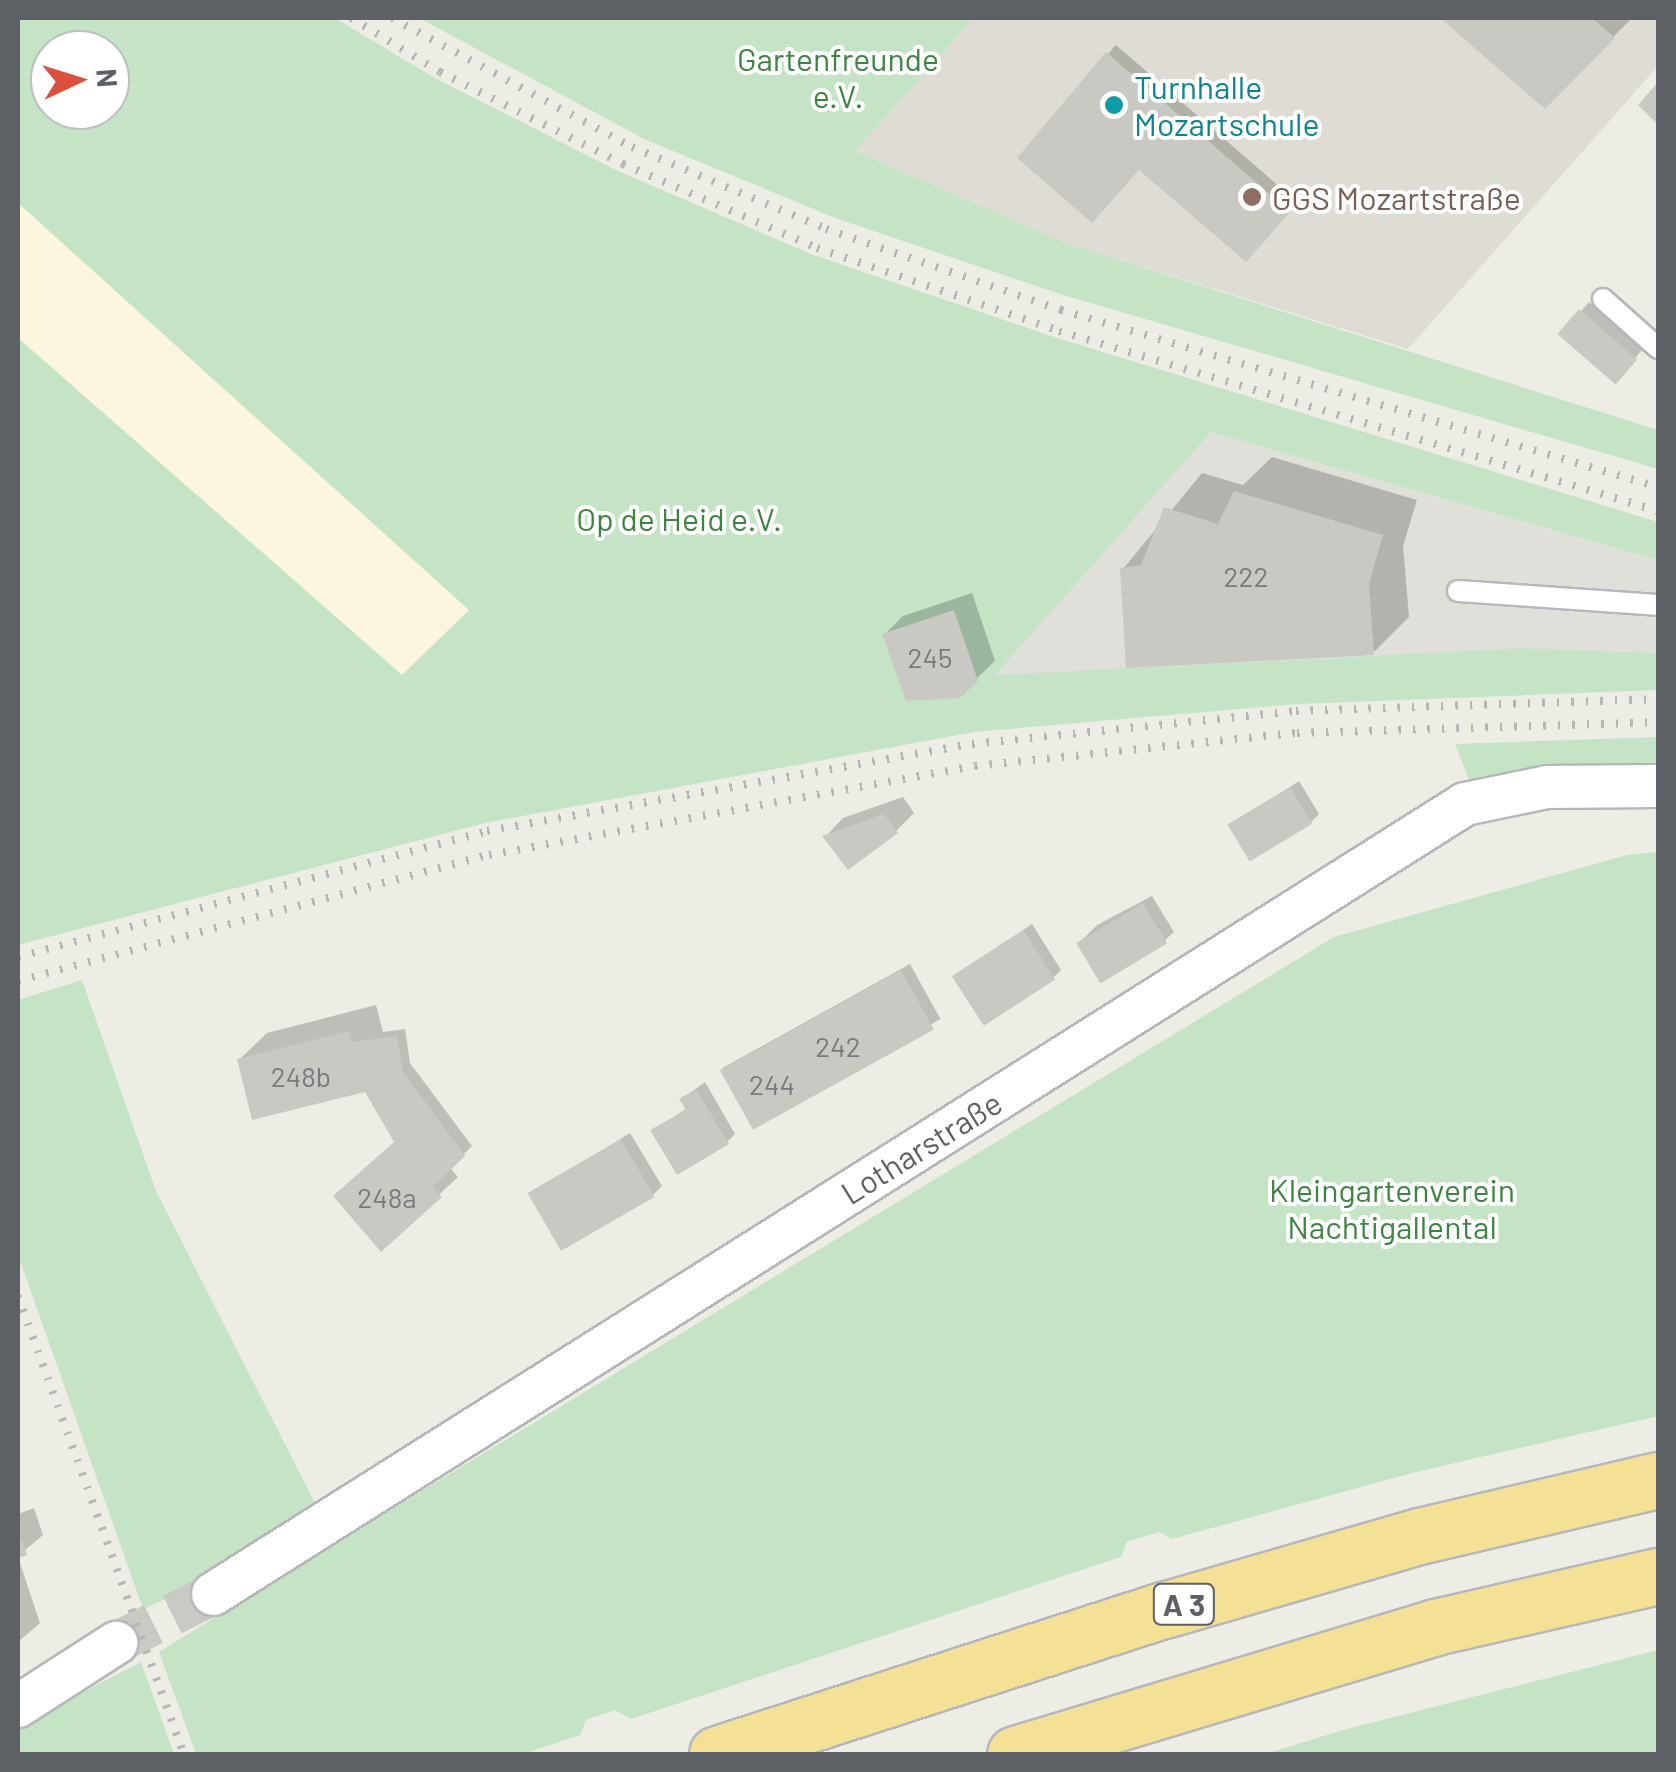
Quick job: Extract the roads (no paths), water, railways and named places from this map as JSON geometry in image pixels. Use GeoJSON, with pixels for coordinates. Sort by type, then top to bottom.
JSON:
{"type":"FeatureCollection","features":[{"type":"Feature","properties":{"kind":"highway","name":"A 3"},"geometry":{"type":"LineString","coordinates":[[717,1754],[1164,1610],[1418,1536],[1658,1480]]}},
{"type":"Feature","properties":{"kind":"highway"},"geometry":{"type":"LineString","coordinates":[[1015,1754],[1435,1627],[1658,1576]]}},
{"type":"Feature","properties":{"kind":"street","name":"Lotharstraße"},"geometry":{"type":"LineString","coordinates":[[213,1594],[1466,804],[1547,787],[1658,786]]}},
{"type":"Feature","properties":{"kind":"street"},"geometry":{"type":"LineString","coordinates":[[18,1706],[116,1643]]}},
{"type":"Feature","properties":{"kind":"lane"},"geometry":{"type":"LineString","coordinates":[[1603,299],[1658,348]]}},
{"type":"Feature","properties":{"kind":"lane"},"geometry":{"type":"LineString","coordinates":[[1458,590],[1658,605]]}},
{"type":"Feature","properties":{"kind":"tunnel"},"geometry":{"type":"LineString","coordinates":[[116,1643],[213,1594]]}},
{"type":"Feature","properties":{"kind":"railway"},"geometry":{"type":"LineString","coordinates":[[351,18],[440,72],[623,164],[817,248],[1059,331],[1658,511]]}},
{"type":"Feature","properties":{"kind":"railway"},"geometry":{"type":"LineString","coordinates":[[392,18],[632,147],[826,229],[1061,310],[1658,487]]}},
{"type":"Feature","properties":{"kind":"railway"},"geometry":{"type":"LineString","coordinates":[[18,957],[487,831],[972,744],[1296,711],[1658,699]]}},
{"type":"Feature","properties":{"kind":"railway"},"geometry":{"type":"LineString","coordinates":[[18,981],[489,855],[975,766],[1297,733],[1658,722]]}},
{"type":"Feature","properties":{"kind":"railway"},"geometry":{"type":"LineString","coordinates":[[18,1296],[184,1754]]}},
{"type":"Feature","properties":{"kind":"place","name":"Turnhalle Mozartschule"},"geometry":{"type":"Point","coordinates":[1114,105]}},
{"type":"Feature","properties":{"kind":"place","name":"GGS Mozartstraße"},"geometry":{"type":"Point","coordinates":[1252,197]}},
{"type":"Feature","properties":{"kind":"park label","name":"Gartenfreunde e.V."},"geometry":{"type":"Point","coordinates":[838,78]}},
{"type":"Feature","properties":{"kind":"park label","name":"Op de Heid e.V."},"geometry":{"type":"Point","coordinates":[679,518]}},
{"type":"Feature","properties":{"kind":"park label","name":"Kleingartenverein Nachtigallental"},"geometry":{"type":"Point","coordinates":[1392,1208]}}]}
